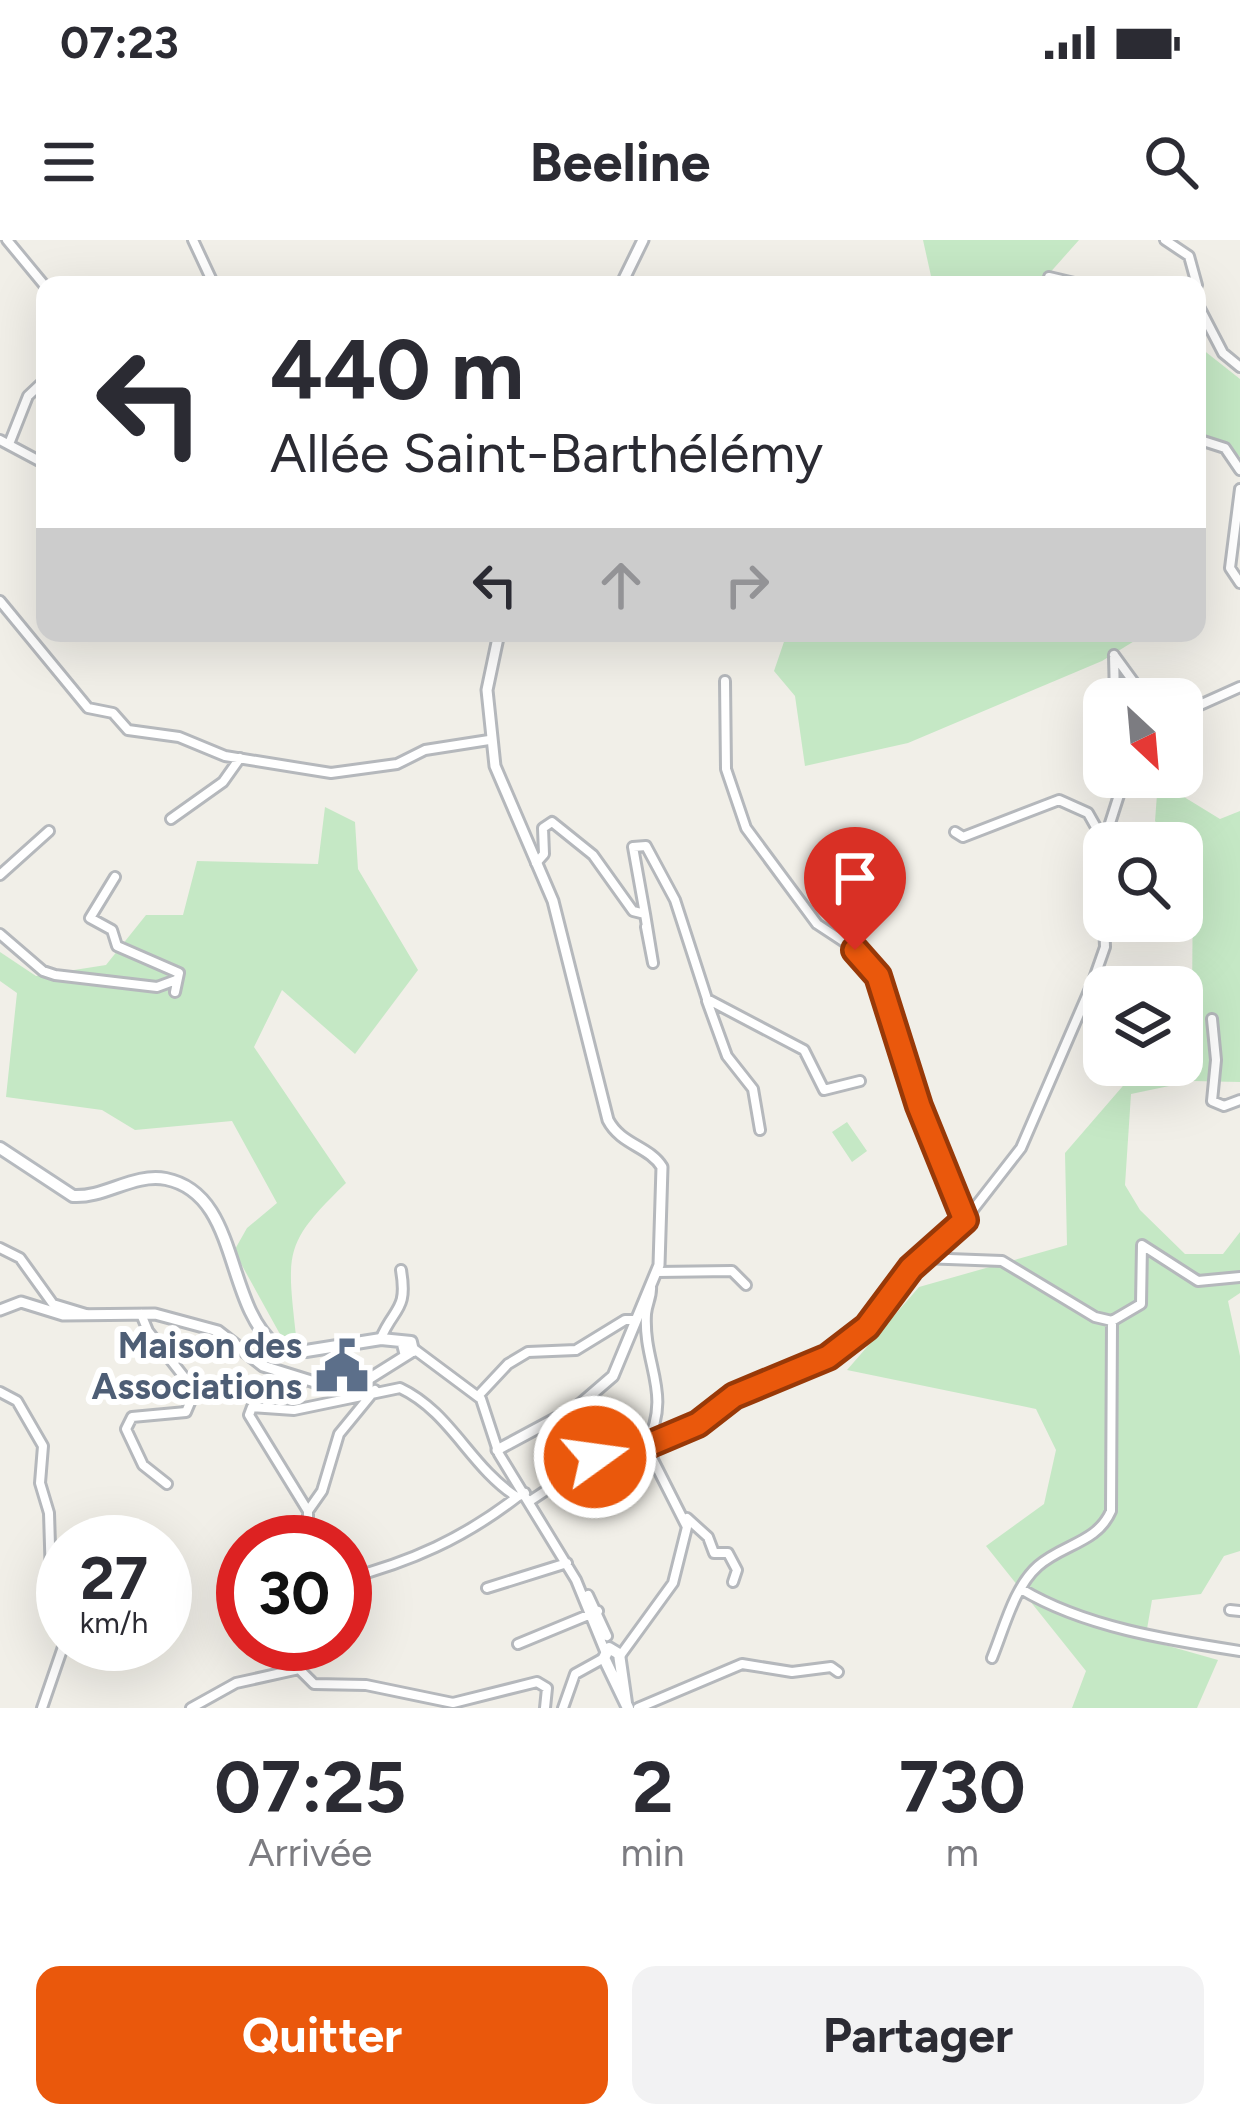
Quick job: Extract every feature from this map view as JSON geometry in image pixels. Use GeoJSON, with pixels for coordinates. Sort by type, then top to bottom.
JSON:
{"type":"FeatureCollection","features":[{"type":"Feature","properties":{"kind":"main road"},"geometry":{"type":"LineString","coordinates":[[0,1148],[73,1196],[155,1178],[191,1189],[216,1221],[249,1315],[276,1346],[306,1351],[381,1339],[407,1349]]}},
{"type":"Feature","properties":{"kind":"main road"},"geometry":{"type":"LineString","coordinates":[[612,1655],[631,1706]]}},
{"type":"Feature","properties":{"kind":"street"},"geometry":{"type":"LineString","coordinates":[[7,240],[37,276]]}},
{"type":"Feature","properties":{"kind":"street"},"geometry":{"type":"LineString","coordinates":[[193,240],[210,276]]}},
{"type":"Feature","properties":{"kind":"street"},"geometry":{"type":"LineString","coordinates":[[625,276],[643,240]]}},
{"type":"Feature","properties":{"kind":"street"},"geometry":{"type":"LineString","coordinates":[[1165,240],[1189,256],[1195,276]]}},
{"type":"Feature","properties":{"kind":"street"},"geometry":{"type":"LineString","coordinates":[[1206,320],[1223,353],[1240,367]]}},
{"type":"Feature","properties":{"kind":"street"},"geometry":{"type":"LineString","coordinates":[[36,388],[4,442],[36,459]]}},
{"type":"Feature","properties":{"kind":"street"},"geometry":{"type":"LineString","coordinates":[[1206,442],[1225,448],[1240,470]]}},
{"type":"Feature","properties":{"kind":"street"},"geometry":{"type":"LineString","coordinates":[[1240,489],[1230,568],[1240,584]]}},
{"type":"Feature","properties":{"kind":"street"},"geometry":{"type":"LineString","coordinates":[[0,601],[88,708],[113,713],[128,730],[179,737],[240,758],[331,773],[397,764],[425,750],[489,740]]}},
{"type":"Feature","properties":{"kind":"street"},"geometry":{"type":"LineString","coordinates":[[497,642],[487,690],[489,740],[554,902],[608,1120],[625,1142],[656,1157],[662,1167],[657,1273],[621,1361],[602,1390],[497,1450]]}},
{"type":"Feature","properties":{"kind":"street"},"geometry":{"type":"LineString","coordinates":[[1114,678],[1114,655],[1131,678]]}},
{"type":"Feature","properties":{"kind":"street"},"geometry":{"type":"LineString","coordinates":[[725,681],[726,769],[746,828],[817,924],[855,950],[878,976],[925,1121],[965,1220]]}},
{"type":"Feature","properties":{"kind":"street"},"geometry":{"type":"LineString","coordinates":[[1203,704],[1240,687]]}},
{"type":"Feature","properties":{"kind":"street"},"geometry":{"type":"LineString","coordinates":[[171,819],[224,782],[240,758]]}},
{"type":"Feature","properties":{"kind":"street"},"geometry":{"type":"LineString","coordinates":[[955,832],[963,837],[1059,800],[1088,813],[1093,822]]}},
{"type":"Feature","properties":{"kind":"street"},"geometry":{"type":"LineString","coordinates":[[536,863],[544,854],[543,828],[551,822],[593,855],[633,911],[645,914]]}},
{"type":"Feature","properties":{"kind":"street"},"geometry":{"type":"LineString","coordinates":[[0,875],[50,831]]}},
{"type":"Feature","properties":{"kind":"street"},"geometry":{"type":"LineString","coordinates":[[646,926],[636,844],[646,846],[668,887],[728,1056],[753,1089],[760,1130]]}},
{"type":"Feature","properties":{"kind":"street"},"geometry":{"type":"LineString","coordinates":[[116,877],[90,918],[112,931],[117,946],[179,973],[175,992]]}},
{"type":"Feature","properties":{"kind":"street"},"geometry":{"type":"LineString","coordinates":[[0,934],[43,971],[56,975],[157,987],[176,980]]}},
{"type":"Feature","properties":{"kind":"street"},"geometry":{"type":"LineString","coordinates":[[372,1571],[424,1557],[595,1457],[627,1444],[646,1446],[698,1424],[734,1396],[849,1344],[922,1258],[965,1220],[1021,1148],[1092,984],[1105,942]]}},
{"type":"Feature","properties":{"kind":"street"},"geometry":{"type":"LineString","coordinates":[[707,999],[804,1050],[824,1090],[860,1081]]}},
{"type":"Feature","properties":{"kind":"street"},"geometry":{"type":"LineString","coordinates":[[1212,1019],[1213,1100],[1225,1106],[1240,1100]]}},
{"type":"Feature","properties":{"kind":"street"},"geometry":{"type":"LineString","coordinates":[[922,1258],[1001,1261],[1095,1317],[1112,1321],[1141,1304],[1142,1245],[1198,1281],[1240,1276]]}},
{"type":"Feature","properties":{"kind":"street"},"geometry":{"type":"LineString","coordinates":[[0,1248],[20,1258],[53,1304],[86,1314]]}},
{"type":"Feature","properties":{"kind":"street"},"geometry":{"type":"LineString","coordinates":[[381,1339],[406,1294],[401,1270]]}},
{"type":"Feature","properties":{"kind":"street"},"geometry":{"type":"LineString","coordinates":[[657,1273],[732,1270],[746,1285]]}},
{"type":"Feature","properties":{"kind":"street"},"geometry":{"type":"LineString","coordinates":[[651,1286],[647,1322],[659,1408],[646,1446],[714,1553],[728,1553],[736,1570],[733,1582]]}},
{"type":"Feature","properties":{"kind":"street"},"geometry":{"type":"LineString","coordinates":[[0,1310],[21,1302],[63,1315],[142,1312],[218,1331],[263,1366],[305,1382],[354,1383],[396,1365],[407,1349],[479,1396],[497,1450],[595,1612],[612,1655]]}},
{"type":"Feature","properties":{"kind":"street"},"geometry":{"type":"LineString","coordinates":[[142,1312],[148,1331],[195,1391],[186,1412],[132,1417],[126,1429],[143,1465],[167,1484]]}},
{"type":"Feature","properties":{"kind":"street"},"geometry":{"type":"LineString","coordinates":[[479,1396],[528,1352],[576,1350],[625,1320],[636,1320]]}},
{"type":"Feature","properties":{"kind":"street"},"geometry":{"type":"LineString","coordinates":[[992,1658],[1021,1589],[1038,1566],[1105,1526],[1111,1511],[1112,1321]]}},
{"type":"Feature","properties":{"kind":"street"},"geometry":{"type":"LineString","coordinates":[[308,1511],[277,1469],[248,1410],[294,1410],[376,1389],[400,1388],[431,1408],[486,1474],[524,1497]]}},
{"type":"Feature","properties":{"kind":"street"},"geometry":{"type":"LineString","coordinates":[[308,1515],[322,1491],[339,1434],[376,1389]]}},
{"type":"Feature","properties":{"kind":"street"},"geometry":{"type":"LineString","coordinates":[[0,1392],[17,1401],[43,1446],[40,1483],[49,1515]]}},
{"type":"Feature","properties":{"kind":"street"},"geometry":{"type":"LineString","coordinates":[[563,1708],[575,1674],[632,1642],[673,1583],[687,1517]]}},
{"type":"Feature","properties":{"kind":"street"},"geometry":{"type":"LineString","coordinates":[[487,1588],[567,1563]]}},
{"type":"Feature","properties":{"kind":"street"},"geometry":{"type":"LineString","coordinates":[[1021,1589],[1040,1601],[1168,1640],[1240,1651]]}},
{"type":"Feature","properties":{"kind":"street"},"geometry":{"type":"LineString","coordinates":[[518,1644],[595,1612]]}},
{"type":"Feature","properties":{"kind":"street"},"geometry":{"type":"LineString","coordinates":[[631,1706],[742,1664],[792,1672],[831,1667],[838,1672]]}},
{"type":"Feature","properties":{"kind":"street"},"geometry":{"type":"LineString","coordinates":[[42,1708],[55,1671]]}},
{"type":"Feature","properties":{"kind":"street"},"geometry":{"type":"LineString","coordinates":[[191,1708],[236,1683],[294,1671]]}},
{"type":"Feature","properties":{"kind":"street"},"geometry":{"type":"LineString","coordinates":[[300,1671],[314,1684],[366,1685],[453,1703],[537,1682],[547,1688],[545,1708]]}},
{"type":"Feature","properties":{"kind":"green space"},"geometry":{"type":"Polygon","coordinates":[[[923,240],[1079,240],[1047,276],[931,276],[923,240]]]}},
{"type":"Feature","properties":{"kind":"green space"},"geometry":{"type":"Polygon","coordinates":[[[1206,352],[1240,379],[1240,457],[1224,443],[1206,438],[1206,352]]]}},
{"type":"Feature","properties":{"kind":"green space"},"geometry":{"type":"Polygon","coordinates":[[[784,642],[1133,642],[1102,661],[908,743],[805,766],[795,696],[774,671],[784,642]]]}},
{"type":"Feature","properties":{"kind":"green space"},"geometry":{"type":"Polygon","coordinates":[[[1157,798],[1186,798],[1220,819],[1240,811],[1240,1082],[1203,1081],[1203,966],[1192,966],[1192,942],[1203,942],[1203,822],[1155,821],[1157,798]]]}},
{"type":"Feature","properties":{"kind":"green space"},"geometry":{"type":"Polygon","coordinates":[[[325,807],[355,822],[358,869],[418,970],[355,1054],[282,990],[254,1047],[346,1183],[300,1236],[291,1267],[296,1336],[281,1336],[234,1251],[247,1228],[277,1203],[232,1121],[135,1130],[102,1110],[6,1097],[17,993],[0,981],[0,952],[36,976],[106,965],[146,915],[183,915],[197,861],[318,864],[325,807]]]}},
{"type":"Feature","properties":{"kind":"green space"},"geometry":{"type":"Polygon","coordinates":[[[1123,1086],[1169,1086],[1131,1094],[1125,1185],[1140,1210],[1185,1254],[1223,1254],[1240,1232],[1240,1293],[1228,1301],[1240,1356],[1240,1551],[1224,1556],[1201,1594],[1152,1600],[1147,1629],[1158,1643],[1218,1660],[1197,1708],[1072,1708],[1086,1671],[986,1546],[1044,1504],[1056,1450],[1036,1409],[847,1370],[919,1287],[1067,1245],[1065,1153],[1123,1086]]]}},
{"type":"Feature","properties":{"kind":"green space"},"geometry":{"type":"Polygon","coordinates":[[[847,1122],[867,1151],[852,1162],[832,1132],[847,1122]]]}},
{"type":"Feature","properties":{"kind":"place","name":"Maison des Associations"},"geometry":{"type":"Point","coordinates":[342,1366]}},
{"type":"Feature","properties":{"kind":"route"},"geometry":{"type":"LineString","coordinates":[[595,1457],[627,1444],[646,1446],[698,1424],[734,1396],[849,1344],[911,1268],[965,1220],[919,1106],[878,976],[855,950]]}}]}
